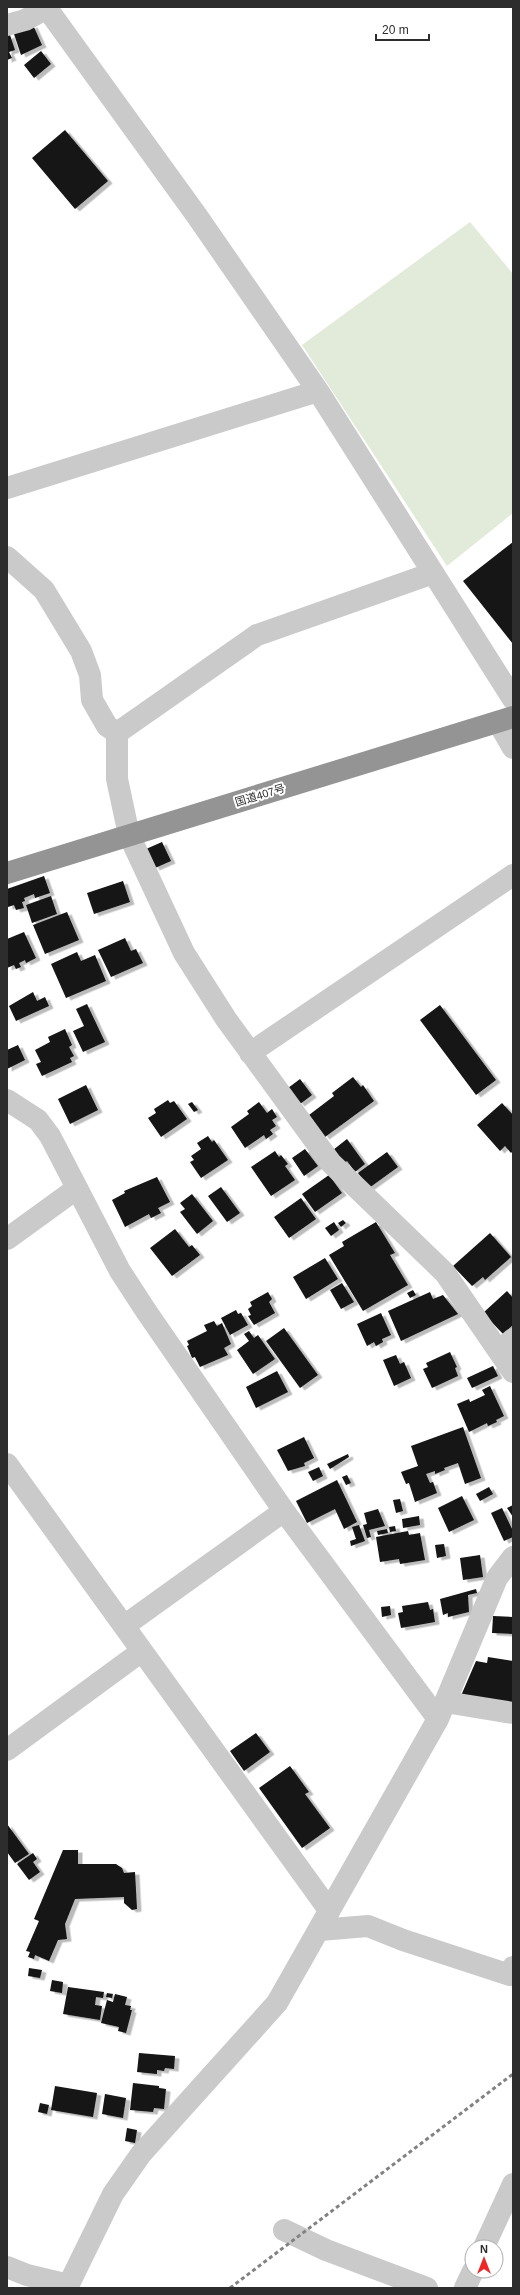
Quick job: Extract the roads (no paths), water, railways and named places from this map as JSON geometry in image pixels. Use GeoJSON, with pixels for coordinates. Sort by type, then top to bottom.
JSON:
{"type":"FeatureCollection","features":[{"type":"Feature","properties":{"kind":"highway","name":"国道407号"},"geometry":{"type":"LineString","coordinates":[[7,873],[506,719]]}},
{"type":"Feature","properties":{"kind":"street"},"geometry":{"type":"LineString","coordinates":[[7,25],[25,20],[46,7],[197,216],[318,392],[513,699]]}},
{"type":"Feature","properties":{"kind":"street"},"geometry":{"type":"LineString","coordinates":[[7,488],[318,392]]}},
{"type":"Feature","properties":{"kind":"street"},"geometry":{"type":"LineString","coordinates":[[7,557],[44,590],[81,651],[90,675],[92,700],[107,726],[117,733]]}},
{"type":"Feature","properties":{"kind":"street"},"geometry":{"type":"LineString","coordinates":[[117,733],[257,635],[433,573]]}},
{"type":"Feature","properties":{"kind":"street"},"geometry":{"type":"LineString","coordinates":[[506,719],[513,748]]}},
{"type":"Feature","properties":{"kind":"street"},"geometry":{"type":"LineString","coordinates":[[117,733],[117,779],[129,835],[184,954],[250,1054],[331,1163],[445,1273],[506,1345],[513,1372]]}},
{"type":"Feature","properties":{"kind":"street"},"geometry":{"type":"LineString","coordinates":[[250,1054],[513,875]]}},
{"type":"Feature","properties":{"kind":"street"},"geometry":{"type":"LineString","coordinates":[[7,1100],[38,1120],[50,1136],[76,1189],[120,1271],[284,1511],[442,1711]]}},
{"type":"Feature","properties":{"kind":"street"},"geometry":{"type":"LineString","coordinates":[[7,1239],[76,1189]]}},
{"type":"Feature","properties":{"kind":"street"},"geometry":{"type":"LineString","coordinates":[[7,1464],[329,1910]]}},
{"type":"Feature","properties":{"kind":"street"},"geometry":{"type":"LineString","coordinates":[[124,1626],[284,1511]]}},
{"type":"Feature","properties":{"kind":"street"},"geometry":{"type":"LineString","coordinates":[[7,2267],[27,2275],[68,2286],[113,2194],[124,2177],[141,2154],[277,2003],[320,1930],[329,1910],[442,1711],[497,1578],[513,1557]]}},
{"type":"Feature","properties":{"kind":"street"},"geometry":{"type":"LineString","coordinates":[[7,1750],[142,1651]]}},
{"type":"Feature","properties":{"kind":"street"},"geometry":{"type":"LineString","coordinates":[[442,1711],[513,1713]]}},
{"type":"Feature","properties":{"kind":"street"},"geometry":{"type":"LineString","coordinates":[[320,1930],[368,1926],[403,1940],[510,1975],[513,1967]]}},
{"type":"Feature","properties":{"kind":"street"},"geometry":{"type":"LineString","coordinates":[[488,2239],[513,2184]]}},
{"type":"Feature","properties":{"kind":"street"},"geometry":{"type":"LineString","coordinates":[[284,2230],[326,2250],[427,2288]]}},
{"type":"Feature","properties":{"kind":"railway"},"geometry":{"type":"LineString","coordinates":[[230,2288],[513,2074]]}}]}
